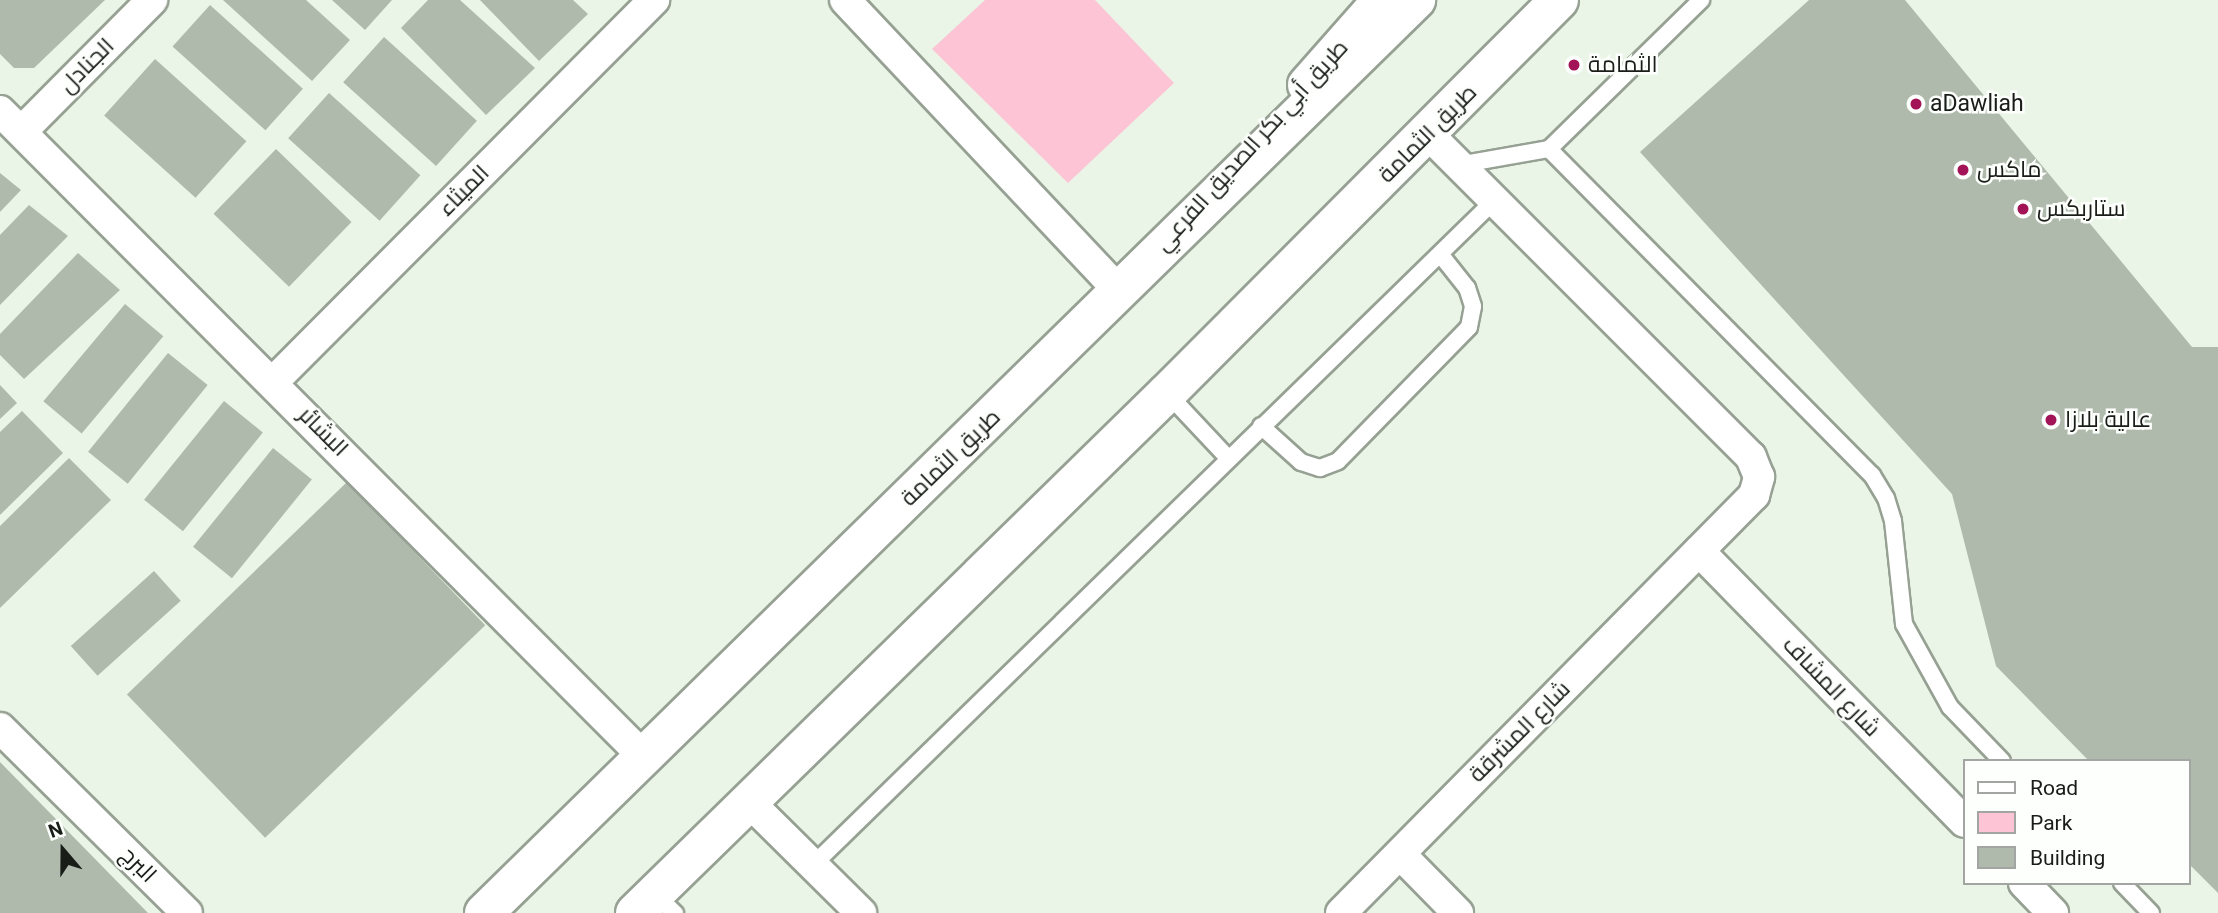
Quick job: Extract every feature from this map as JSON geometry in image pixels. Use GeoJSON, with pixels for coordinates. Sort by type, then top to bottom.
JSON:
{"type":"FeatureCollection","features":[{"type":"Feature","properties":{"kind":"main road","name":"طريق أبي بكر الصديق الفرعي"},"geometry":{"type":"LineString","coordinates":[[1121,293],[1382,0]]}},
{"type":"Feature","properties":{"kind":"main road","name":"طريق الثمامة"},"geometry":{"type":"LineString","coordinates":[[484,913],[1121,293],[1416,0]]}},
{"type":"Feature","properties":{"kind":"main road","name":"طريق الثمامة"},"geometry":{"type":"LineString","coordinates":[[655,907],[749,802],[1428,135],[1559,0]]}},
{"type":"Feature","properties":{"kind":"street","name":"الجنادل"},"geometry":{"type":"LineString","coordinates":[[22,131],[152,0]]}},
{"type":"Feature","properties":{"kind":"street","name":"الميثاء"},"geometry":{"type":"LineString","coordinates":[[273,382],[654,0]]}},
{"type":"Feature","properties":{"kind":"street"},"geometry":{"type":"LineString","coordinates":[[845,0],[1121,293]]}},
{"type":"Feature","properties":{"kind":"street","name":"البشائر"},"geometry":{"type":"LineString","coordinates":[[0,111],[643,756]]}},
{"type":"Feature","properties":{"kind":"street"},"geometry":{"type":"LineString","coordinates":[[1428,135],[1494,201]]}},
{"type":"Feature","properties":{"kind":"street","name":"شارع المشرقة"},"geometry":{"type":"LineString","coordinates":[[1341,913],[1754,495],[1757,466],[1494,201]]}},
{"type":"Feature","properties":{"kind":"street","name":"شارع المشاف"},"geometry":{"type":"LineString","coordinates":[[1699,551],[1962,820]]}},
{"type":"Feature","properties":{"kind":"street","name":"البرج"},"geometry":{"type":"LineString","coordinates":[[0,729],[187,913]]}},
{"type":"Feature","properties":{"kind":"street"},"geometry":{"type":"LineString","coordinates":[[749,802],[861,913]]}},
{"type":"Feature","properties":{"kind":"street"},"geometry":{"type":"LineString","coordinates":[[1399,854],[1458,913]]}},
{"type":"Feature","properties":{"kind":"street"},"geometry":{"type":"LineString","coordinates":[[2026,885],[2053,913]]}},
{"type":"Feature","properties":{"kind":"lane"},"geometry":{"type":"LineString","coordinates":[[1458,165],[1549,149],[1701,0]]}},
{"type":"Feature","properties":{"kind":"lane"},"geometry":{"type":"LineString","coordinates":[[1549,149],[1872,475],[1886,498],[1893,521],[1904,624],[1950,707],[2000,759]]}},
{"type":"Feature","properties":{"kind":"lane"},"geometry":{"type":"LineString","coordinates":[[813,865],[1494,201]]}},
{"type":"Feature","properties":{"kind":"lane"},"geometry":{"type":"LineString","coordinates":[[1261,426],[1301,462],[1320,468],[1338,461],[1469,327],[1474,306],[1467,288],[1440,254]]}},
{"type":"Feature","properties":{"kind":"lane"},"geometry":{"type":"LineString","coordinates":[[1167,393],[1228,458]]}},
{"type":"Feature","properties":{"kind":"lane"},"geometry":{"type":"LineString","coordinates":[[2124,885],[2151,913]]}},
{"type":"Feature","properties":{"kind":"green space"},"geometry":{"type":"Polygon","coordinates":[[[985,0],[1095,0],[1174,83],[1068,183],[932,49],[985,0]]]}},
{"type":"Feature","properties":{"kind":"building"},"geometry":{"type":"Polygon","coordinates":[[[0,0],[105,0],[34,68],[14,68],[0,54],[0,0]]]}},
{"type":"Feature","properties":{"kind":"building"},"geometry":{"type":"Polygon","coordinates":[[[223,0],[306,0],[350,40],[312,81],[223,0]]]}},
{"type":"Feature","properties":{"kind":"building"},"geometry":{"type":"Polygon","coordinates":[[[332,0],[392,0],[365,30],[332,0]]]}},
{"type":"Feature","properties":{"kind":"building"},"geometry":{"type":"Polygon","coordinates":[[[428,0],[460,0],[535,68],[486,115],[401,28],[428,0]]]}},
{"type":"Feature","properties":{"kind":"building"},"geometry":{"type":"Polygon","coordinates":[[[480,0],[573,0],[588,14],[539,61],[480,0]]]}},
{"type":"Feature","properties":{"kind":"building","name":"عالية بلازا"},"geometry":{"type":"Polygon","coordinates":[[[1809,0],[1905,0],[2192,347],[2218,347],[2218,893],[2190,865],[2190,759],[2087,759],[1996,666],[1952,494],[1640,152],[1809,0]]]}},
{"type":"Feature","properties":{"kind":"building"},"geometry":{"type":"Polygon","coordinates":[[[210,5],[303,89],[265,130],[173,47],[210,5]]]}},
{"type":"Feature","properties":{"kind":"building"},"geometry":{"type":"Polygon","coordinates":[[[384,37],[477,121],[436,166],[343,82],[384,37]]]}},
{"type":"Feature","properties":{"kind":"building"},"geometry":{"type":"Polygon","coordinates":[[[155,59],[246,141],[196,198],[104,115],[155,59]]]}},
{"type":"Feature","properties":{"kind":"building"},"geometry":{"type":"Polygon","coordinates":[[[329,93],[420,175],[380,221],[288,138],[329,93]]]}},
{"type":"Feature","properties":{"kind":"building"},"geometry":{"type":"Polygon","coordinates":[[[276,149],[352,222],[289,287],[213,214],[276,149]]]}},
{"type":"Feature","properties":{"kind":"building"},"geometry":{"type":"Polygon","coordinates":[[[0,173],[21,190],[0,212],[0,173]]]}},
{"type":"Feature","properties":{"kind":"building"},"geometry":{"type":"Polygon","coordinates":[[[29,205],[68,236],[0,305],[0,235],[29,205]]]}},
{"type":"Feature","properties":{"kind":"building"},"geometry":{"type":"Polygon","coordinates":[[[78,253],[120,290],[24,379],[0,355],[0,334],[78,253]]]}},
{"type":"Feature","properties":{"kind":"building"},"geometry":{"type":"Polygon","coordinates":[[[125,304],[163,336],[82,433],[43,401],[125,304]]]}},
{"type":"Feature","properties":{"kind":"building"},"geometry":{"type":"Polygon","coordinates":[[[168,353],[208,385],[128,484],[88,452],[168,353]]]}},
{"type":"Feature","properties":{"kind":"building"},"geometry":{"type":"Polygon","coordinates":[[[0,385],[17,403],[0,419],[0,385]]]}},
{"type":"Feature","properties":{"kind":"building"},"geometry":{"type":"Polygon","coordinates":[[[224,401],[263,432],[183,531],[144,500],[224,401]]]}},
{"type":"Feature","properties":{"kind":"building"},"geometry":{"type":"Polygon","coordinates":[[[22,411],[63,453],[0,515],[0,432],[22,411]]]}},
{"type":"Feature","properties":{"kind":"building"},"geometry":{"type":"Polygon","coordinates":[[[273,448],[312,479],[232,578],[193,547],[273,448]]]}},
{"type":"Feature","properties":{"kind":"building"},"geometry":{"type":"Polygon","coordinates":[[[69,458],[111,500],[0,608],[0,526],[69,458]]]}},
{"type":"Feature","properties":{"kind":"building"},"geometry":{"type":"Polygon","coordinates":[[[347,482],[485,625],[265,838],[127,695],[347,482]]]}},
{"type":"Feature","properties":{"kind":"building"},"geometry":{"type":"Polygon","coordinates":[[[154,571],[181,601],[98,676],[71,646],[154,571]]]}},
{"type":"Feature","properties":{"kind":"building"},"geometry":{"type":"Polygon","coordinates":[[[0,762],[148,913],[0,913],[0,762]]]}},
{"type":"Feature","properties":{"kind":"place","name":"الثمامة"},"geometry":{"type":"Point","coordinates":[1574,65]}},
{"type":"Feature","properties":{"kind":"place","name":"aDawliah"},"geometry":{"type":"Point","coordinates":[1916,104]}},
{"type":"Feature","properties":{"kind":"place","name":"ماكس"},"geometry":{"type":"Point","coordinates":[1963,170]}},
{"type":"Feature","properties":{"kind":"place","name":"ستاربكس"},"geometry":{"type":"Point","coordinates":[2023,209]}},
{"type":"Feature","properties":{"kind":"place","name":"عالية بلازا"},"geometry":{"type":"Point","coordinates":[2051,420]}}]}
